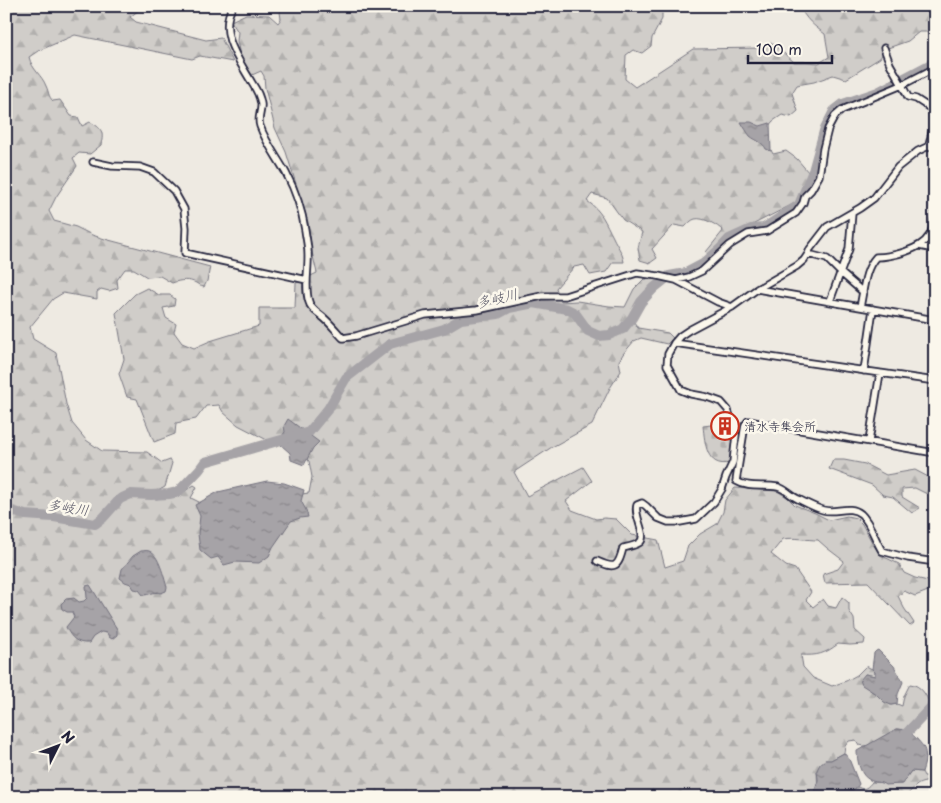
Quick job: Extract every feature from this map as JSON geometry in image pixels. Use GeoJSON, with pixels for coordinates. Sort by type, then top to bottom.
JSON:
{"type":"FeatureCollection","features":[{"type":"Feature","properties":{"kind":"street"},"geometry":{"type":"LineString","coordinates":[[233,6],[227,19],[231,47],[258,94],[262,105],[259,124],[264,137],[288,178],[300,206],[308,251],[307,280],[309,303],[312,309],[326,319],[343,338],[356,336],[425,315],[477,310],[542,296],[565,296],[637,273],[676,280],[718,302],[732,307]]}},
{"type":"Feature","properties":{"kind":"street"},"geometry":{"type":"LineString","coordinates":[[597,561],[614,566],[620,560],[622,548],[641,541],[643,538],[635,510],[637,505],[642,503],[658,518],[668,522],[696,519],[714,502],[722,489],[733,462],[736,436],[728,410],[721,402],[682,390],[667,366],[668,354],[680,336],[732,307],[757,289],[797,266],[804,260],[827,227],[874,198],[898,167],[918,151],[932,147],[934,123],[932,116],[934,107],[908,97],[890,64],[884,48]]}},
{"type":"Feature","properties":{"kind":"street"},"geometry":{"type":"LineString","coordinates":[[676,280],[689,277],[702,270],[730,244],[748,234],[767,231],[796,213],[819,176],[828,129],[835,116],[842,110],[902,85],[935,68]]}},
{"type":"Feature","properties":{"kind":"street"},"geometry":{"type":"LineString","coordinates":[[93,162],[112,166],[140,167],[154,172],[174,191],[184,209],[186,228],[185,253],[307,280]]}},
{"type":"Feature","properties":{"kind":"street"},"geometry":{"type":"LineString","coordinates":[[830,301],[849,249],[852,213]]}},
{"type":"Feature","properties":{"kind":"street"},"geometry":{"type":"LineString","coordinates":[[860,307],[868,267],[876,257],[894,255],[926,241],[930,236],[935,213]]}},
{"type":"Feature","properties":{"kind":"street"},"geometry":{"type":"LineString","coordinates":[[918,246],[935,249]]}},
{"type":"Feature","properties":{"kind":"street"},"geometry":{"type":"LineString","coordinates":[[808,254],[827,259],[863,292]]}},
{"type":"Feature","properties":{"kind":"street"},"geometry":{"type":"LineString","coordinates":[[757,289],[935,320]]}},
{"type":"Feature","properties":{"kind":"street"},"geometry":{"type":"LineString","coordinates":[[864,371],[873,309]]}},
{"type":"Feature","properties":{"kind":"street"},"geometry":{"type":"LineString","coordinates":[[674,344],[935,381]]}},
{"type":"Feature","properties":{"kind":"street"},"geometry":{"type":"LineString","coordinates":[[869,441],[880,373]]}},
{"type":"Feature","properties":{"kind":"street"},"geometry":{"type":"LineString","coordinates":[[935,453],[748,421],[745,425],[736,482],[743,485],[779,487],[797,499],[825,511],[853,510],[861,514],[867,521],[882,551],[908,558],[935,562]]}},
{"type":"Feature","properties":{"kind":"street"},"geometry":{"type":"LineString","coordinates":[[736,436],[744,435]]}},
{"type":"Feature","properties":{"kind":"green space"},"geometry":{"type":"Polygon","coordinates":[[[6,6],[144,6],[130,17],[136,22],[206,40],[221,38],[233,62],[200,56],[192,59],[75,35],[38,51],[29,57],[53,101],[60,100],[71,116],[78,117],[82,126],[90,122],[100,128],[102,134],[101,145],[90,154],[79,153],[73,158],[77,166],[49,211],[54,221],[76,227],[105,239],[210,267],[204,287],[187,280],[172,283],[160,276],[147,277],[134,269],[125,269],[117,280],[118,288],[109,291],[101,289],[97,292],[97,299],[63,293],[53,299],[30,327],[33,339],[56,353],[66,404],[72,423],[86,440],[102,451],[147,452],[162,463],[170,460],[172,463],[165,487],[156,492],[156,499],[179,495],[194,485],[197,487],[191,498],[209,507],[309,493],[312,477],[309,461],[289,444],[267,440],[238,425],[223,412],[219,405],[206,406],[196,419],[176,423],[175,434],[154,442],[137,399],[127,397],[119,374],[124,359],[116,313],[135,294],[147,288],[159,295],[170,295],[175,299],[174,306],[163,308],[166,318],[176,324],[174,332],[182,343],[194,348],[210,341],[259,326],[259,308],[295,308],[296,283],[317,273],[308,222],[286,152],[275,128],[265,88],[264,76],[261,71],[252,75],[241,60],[237,41],[238,32],[231,21],[246,14],[269,15],[278,23],[281,19],[280,12],[283,6],[662,6],[662,19],[652,38],[651,46],[642,53],[633,50],[626,55],[625,79],[635,87],[693,49],[763,48],[771,42],[794,62],[819,63],[829,57],[825,34],[807,18],[800,6],[935,6],[935,29],[929,32],[919,32],[908,41],[885,49],[880,58],[846,79],[833,75],[814,82],[797,85],[792,93],[798,111],[791,117],[782,115],[767,128],[769,146],[773,154],[786,151],[797,159],[809,173],[797,202],[729,236],[710,257],[706,252],[723,231],[710,222],[695,219],[685,227],[674,225],[652,249],[657,258],[650,263],[640,260],[638,248],[642,232],[623,220],[607,198],[592,194],[587,201],[603,217],[621,252],[624,262],[613,262],[606,272],[590,275],[584,265],[574,267],[556,288],[561,302],[577,301],[625,307],[634,289],[644,279],[656,279],[658,281],[639,301],[630,316],[638,328],[668,333],[673,338],[667,344],[641,338],[634,341],[619,361],[621,371],[610,388],[592,425],[552,447],[514,472],[527,496],[583,467],[592,481],[566,501],[572,510],[596,519],[616,519],[632,535],[658,540],[665,567],[683,561],[688,546],[700,534],[717,524],[723,512],[725,500],[735,488],[777,491],[795,505],[829,520],[847,516],[856,518],[862,524],[880,555],[899,564],[904,573],[928,581],[930,587],[928,591],[915,596],[904,591],[898,596],[914,623],[910,626],[868,582],[825,583],[823,574],[838,569],[844,561],[818,540],[783,539],[771,554],[786,566],[795,569],[811,592],[806,600],[813,607],[823,599],[828,606],[836,608],[842,597],[849,603],[849,611],[854,619],[855,630],[865,639],[864,644],[838,644],[821,654],[801,655],[803,667],[813,678],[832,686],[857,675],[866,666],[875,672],[875,676],[865,674],[871,691],[891,705],[897,704],[902,706],[904,696],[910,684],[920,688],[930,704],[907,726],[908,730],[896,729],[870,745],[865,746],[859,745],[856,740],[849,741],[845,746],[844,753],[831,760],[825,760],[817,770],[818,795],[836,795],[837,797],[6,797],[6,6]]]}},
{"type":"Feature","properties":{"kind":"green space"},"geometry":{"type":"Polygon","coordinates":[[[719,424],[721,438],[733,439],[732,460],[730,463],[722,464],[716,462],[711,458],[706,446],[703,426],[719,424]]]}},
{"type":"Feature","properties":{"kind":"green space"},"geometry":{"type":"Polygon","coordinates":[[[833,460],[865,464],[886,475],[915,470],[934,480],[931,486],[932,493],[927,494],[915,488],[902,489],[902,497],[920,508],[912,513],[893,497],[883,495],[872,485],[829,469],[833,460]]]}},
{"type":"Feature","properties":{"kind":"green space"},"geometry":{"type":"Polygon","coordinates":[[[911,771],[922,772],[924,776],[935,776],[935,781],[917,785],[905,797],[846,797],[848,793],[858,787],[866,788],[872,782],[901,784],[911,771]]]}},
{"type":"Feature","properties":{"kind":"water"},"geometry":{"type":"Polygon","coordinates":[[[741,122],[751,122],[760,126],[770,123],[771,151],[750,136],[741,122]]]}},
{"type":"Feature","properties":{"kind":"water"},"geometry":{"type":"Polygon","coordinates":[[[288,419],[319,442],[313,448],[304,465],[291,460],[290,453],[281,445],[282,436],[285,432],[284,426],[288,419]]]}},
{"type":"Feature","properties":{"kind":"water"},"geometry":{"type":"Polygon","coordinates":[[[267,481],[284,483],[304,490],[301,501],[308,517],[291,521],[269,556],[259,563],[235,562],[224,565],[218,557],[211,559],[200,550],[198,534],[200,516],[195,505],[218,492],[267,481]]]}},
{"type":"Feature","properties":{"kind":"water"},"geometry":{"type":"Polygon","coordinates":[[[141,551],[149,551],[156,557],[167,587],[166,591],[143,595],[139,590],[134,589],[131,584],[120,578],[122,569],[133,556],[141,551]]]}},
{"type":"Feature","properties":{"kind":"water"},"geometry":{"type":"Polygon","coordinates":[[[90,585],[117,629],[117,635],[112,639],[107,633],[101,632],[93,637],[89,643],[81,642],[72,637],[66,627],[74,617],[72,612],[62,609],[61,604],[66,599],[74,598],[79,602],[84,601],[87,598],[86,586],[90,585]]]}},
{"type":"Feature","properties":{"kind":"water"},"geometry":{"type":"Polygon","coordinates":[[[878,650],[894,666],[903,682],[898,694],[897,704],[891,705],[884,702],[862,685],[860,680],[865,674],[875,676],[875,672],[872,669],[874,653],[878,650]]]}},
{"type":"Feature","properties":{"kind":"water"},"geometry":{"type":"Polygon","coordinates":[[[896,729],[908,730],[922,744],[925,758],[922,772],[911,771],[902,784],[885,785],[870,780],[861,771],[857,751],[896,729]]]}},
{"type":"Feature","properties":{"kind":"water"},"geometry":{"type":"Polygon","coordinates":[[[844,753],[849,759],[859,784],[846,797],[818,795],[815,791],[818,780],[817,770],[820,764],[825,760],[831,760],[844,753]]]}},
{"type":"Feature","properties":{"kind":"waterway","name":"多岐川"},"geometry":{"type":"LineString","coordinates":[[6,509],[25,515],[54,517],[95,524],[120,499],[131,494],[151,495],[178,492],[205,462],[309,432],[328,409],[346,378],[390,344],[444,329],[461,319],[498,314],[509,308],[534,303],[567,309],[575,313],[588,331],[599,336],[609,335],[623,329],[641,302],[669,276],[686,273],[703,264],[729,239],[751,229],[764,228],[799,205],[813,171],[824,131],[834,111],[843,104],[878,92],[935,62]]}},
{"type":"Feature","properties":{"kind":"waterway"},"geometry":{"type":"LineString","coordinates":[[904,736],[935,703]]}},
{"type":"Feature","properties":{"kind":"place","name":"清水寺集会所"},"geometry":{"type":"Point","coordinates":[725,426]}}]}
